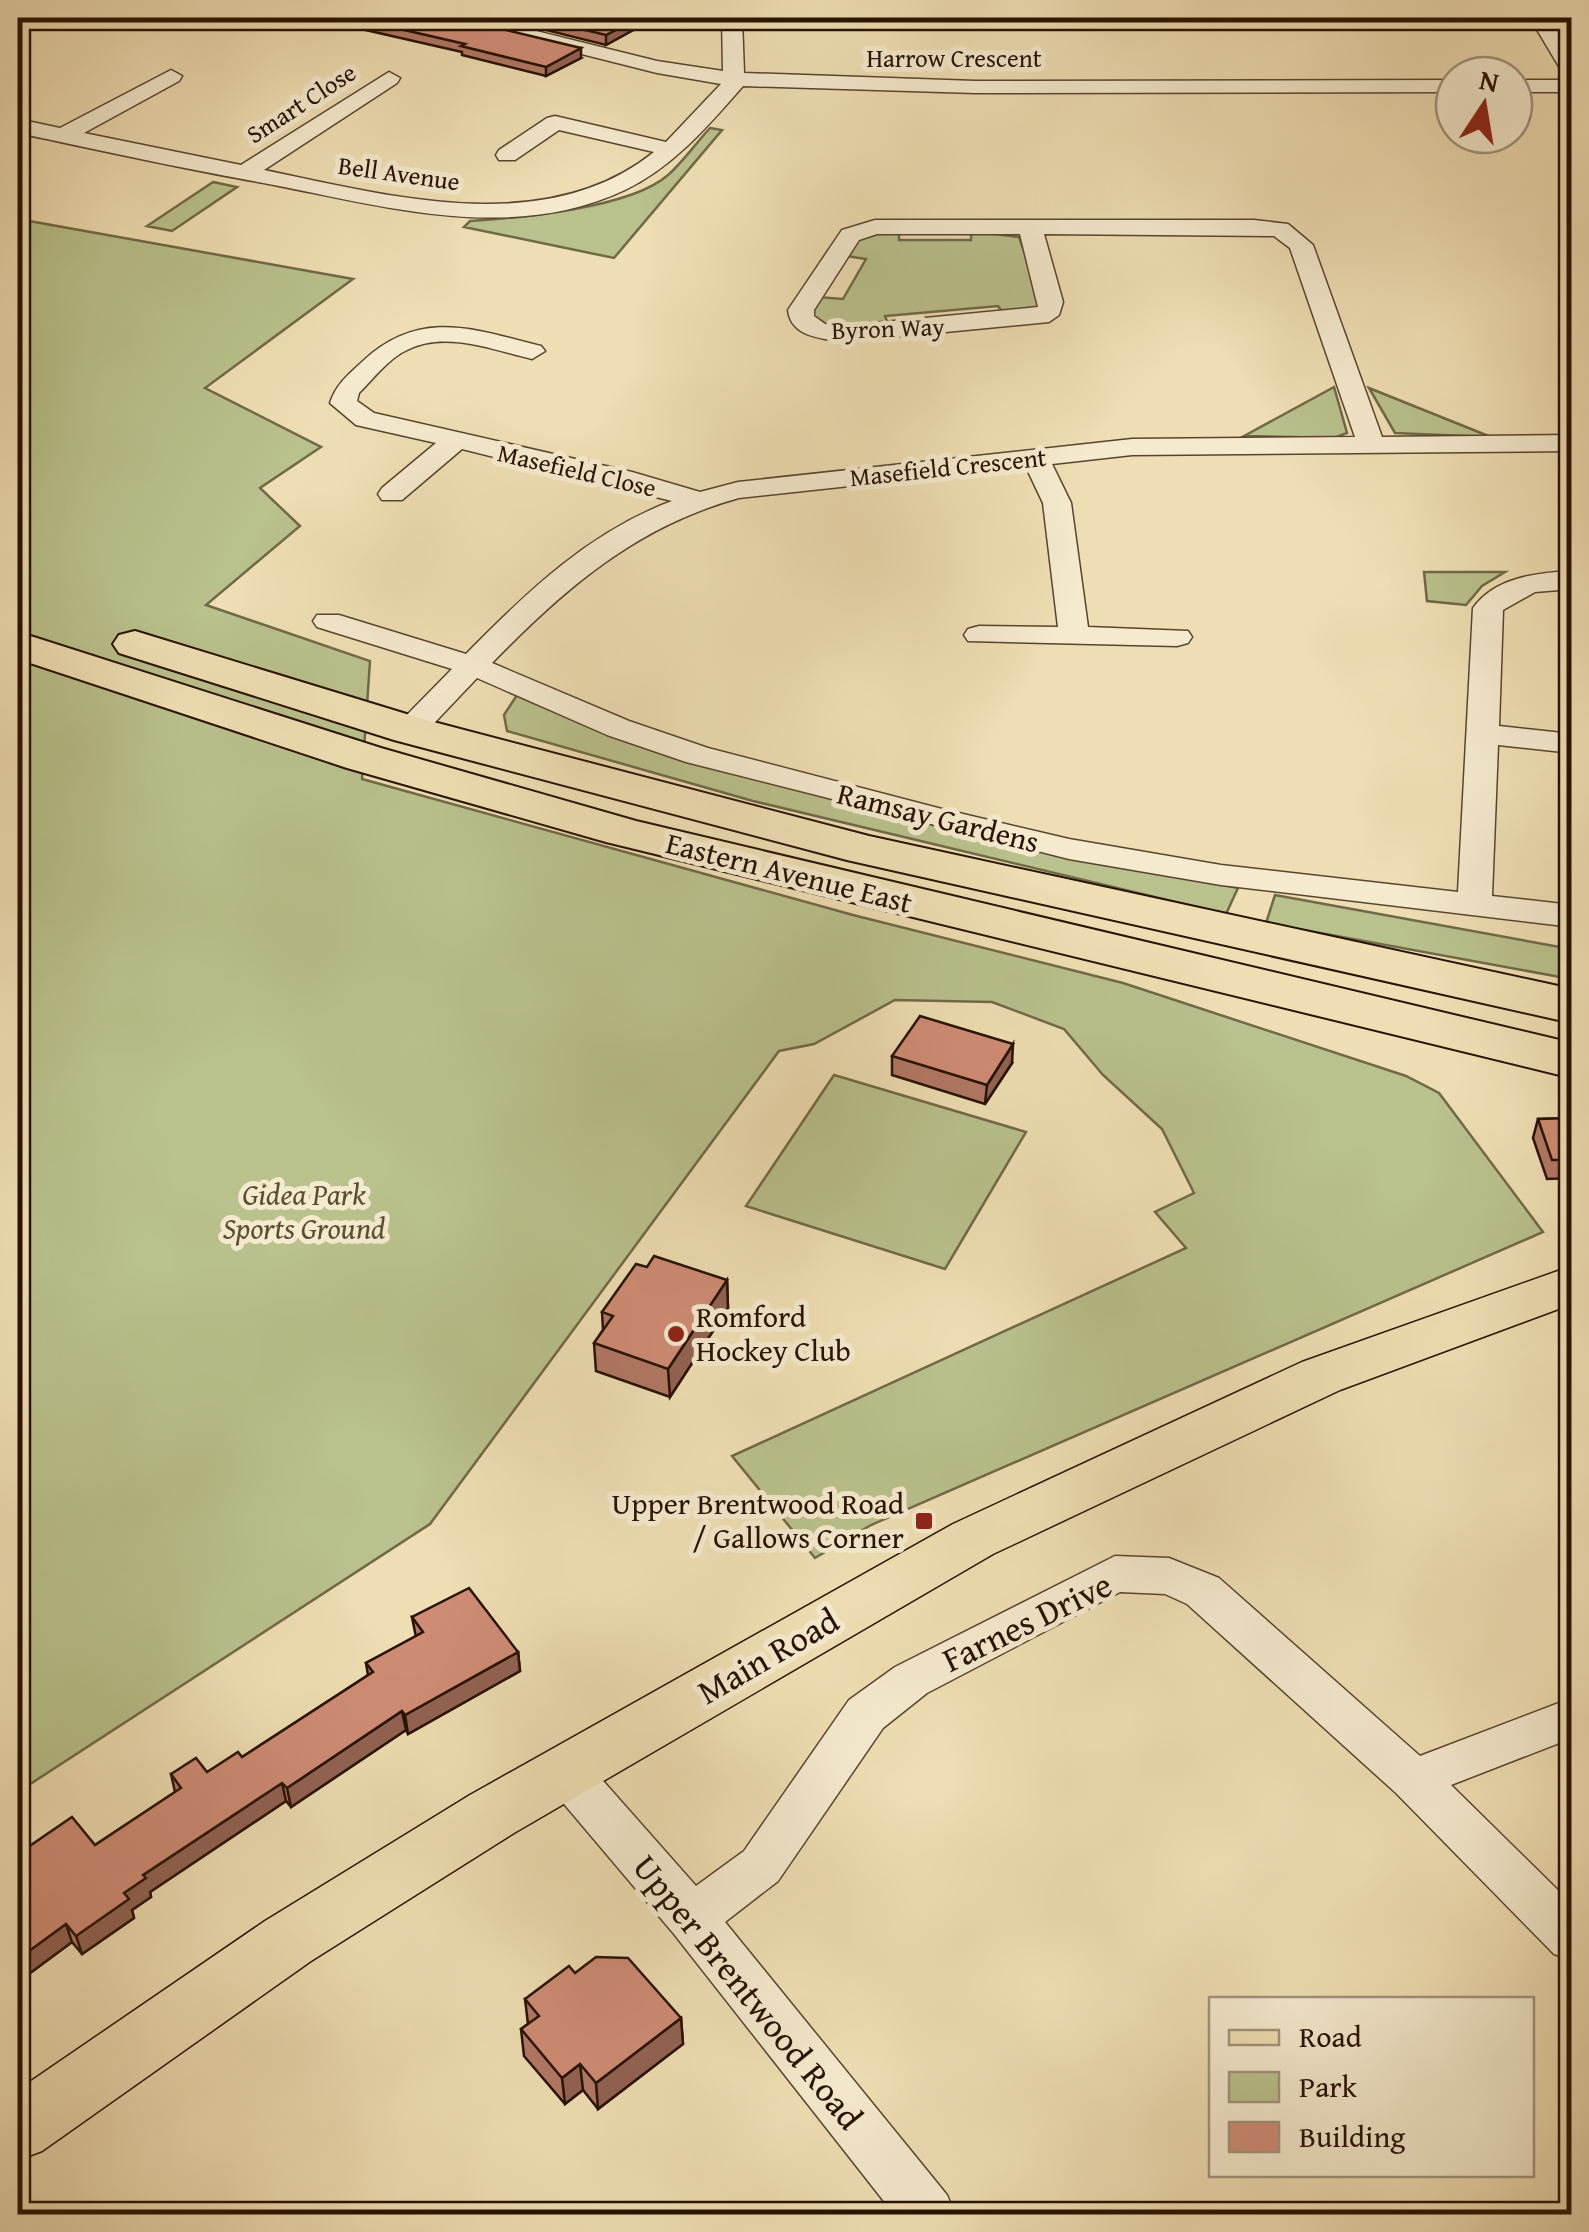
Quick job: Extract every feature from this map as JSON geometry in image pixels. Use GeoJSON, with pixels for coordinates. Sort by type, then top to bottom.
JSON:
{"type":"FeatureCollection","features":[{"type":"Feature","properties":{"kind":"highway","name":"Eastern Avenue East"},"geometry":{"type":"LineString","coordinates":[[18,607],[410,730],[864,850],[1572,1006]]}},
{"type":"Feature","properties":{"kind":"highway","name":"Eastern Avenue East"},"geometry":{"type":"LineString","coordinates":[[18,645],[364,758],[623,832],[1572,1061]]}},
{"type":"Feature","properties":{"kind":"highway"},"geometry":{"type":"LineString","coordinates":[[864,850],[1217,953],[1572,1036]]}},
{"type":"Feature","properties":{"kind":"highway"},"geometry":{"type":"LineString","coordinates":[[910,904],[1217,953]]}},
{"type":"Feature","properties":{"kind":"main road","name":"Main Road"},"geometry":{"type":"LineString","coordinates":[[18,2128],[288,1941],[565,1771],[973,1538],[1321,1376],[1572,1284]]}},
{"type":"Feature","properties":{"kind":"street","name":"Harrow Crescent"},"geometry":{"type":"LineString","coordinates":[[461,18],[657,67],[731,79],[975,86],[1434,86]]}},
{"type":"Feature","properties":{"kind":"street"},"geometry":{"type":"LineString","coordinates":[[731,79],[732,18]]}},
{"type":"Feature","properties":{"kind":"street"},"geometry":{"type":"LineString","coordinates":[[1540,18],[1572,70]]}},
{"type":"Feature","properties":{"kind":"street"},"geometry":{"type":"LineString","coordinates":[[60,137],[171,76]]}},
{"type":"Feature","properties":{"kind":"street","name":"Smart Close"},"geometry":{"type":"LineString","coordinates":[[243,174],[389,78]]}},
{"type":"Feature","properties":{"kind":"street","name":"Bell Avenue"},"geometry":{"type":"LineString","coordinates":[[18,126],[400,205],[506,209],[610,188],[642,172],[734,83],[731,79]]}},
{"type":"Feature","properties":{"kind":"street"},"geometry":{"type":"LineString","coordinates":[[1534,86],[1572,86]]}},
{"type":"Feature","properties":{"kind":"street"},"geometry":{"type":"LineString","coordinates":[[508,155],[555,124],[670,149]]}},
{"type":"Feature","properties":{"kind":"street","name":"Byron Way"},"geometry":{"type":"LineString","coordinates":[[1030,228],[1050,302],[1050,310],[1040,317],[842,334],[817,330],[802,319],[800,310],[850,236],[861,230],[1030,228],[1267,227],[1294,237],[1301,245],[1370,444]]}},
{"type":"Feature","properties":{"kind":"street","name":"Masefield Close"},"geometry":{"type":"LineString","coordinates":[[532,351],[458,334],[422,336],[395,345],[347,390],[343,403],[364,419],[632,480],[697,500]]}},
{"type":"Feature","properties":{"kind":"street","name":"Masefield Close"},"geometry":{"type":"LineString","coordinates":[[392,494],[456,441]]}},
{"type":"Feature","properties":{"kind":"street","name":"Masefield Crescent"},"geometry":{"type":"LineString","coordinates":[[410,730],[603,547],[646,522],[697,500],[787,483],[1206,444],[1572,443]]}},
{"type":"Feature","properties":{"kind":"street"},"geometry":{"type":"LineString","coordinates":[[1036,458],[1057,502],[1074,636]]}},
{"type":"Feature","properties":{"kind":"street"},"geometry":{"type":"LineString","coordinates":[[1475,904],[1488,608],[1503,594],[1533,583],[1572,580]]}},
{"type":"Feature","properties":{"kind":"street","name":"Ramsay Gardens"},"geometry":{"type":"LineString","coordinates":[[328,621],[474,666],[618,728],[697,755],[956,823],[1069,849],[1222,875],[1572,916]]}},
{"type":"Feature","properties":{"kind":"street"},"geometry":{"type":"LineString","coordinates":[[979,635],[1177,637]]}},
{"type":"Feature","properties":{"kind":"street"},"geometry":{"type":"LineString","coordinates":[[1482,733],[1572,744]]}},
{"type":"Feature","properties":{"kind":"street","name":"Farnes Drive"},"geometry":{"type":"LineString","coordinates":[[692,1918],[761,1866],[866,1714],[911,1680],[1115,1574],[1170,1576],[1203,1591],[1413,1779],[1572,1938]]}},
{"type":"Feature","properties":{"kind":"street"},"geometry":{"type":"LineString","coordinates":[[1413,1779],[1572,1718]]}},
{"type":"Feature","properties":{"kind":"street","name":"Upper Brentwood Road"},"geometry":{"type":"LineString","coordinates":[[565,1771],[692,1918],[928,2214]]}},
{"type":"Feature","properties":{"kind":"green space"},"geometry":{"type":"Polygon","coordinates":[[[710,128],[722,130],[614,258],[464,227],[470,221],[574,209],[628,196],[668,175],[710,128]]]}},
{"type":"Feature","properties":{"kind":"green space"},"geometry":{"type":"Polygon","coordinates":[[[213,182],[237,187],[172,231],[147,226],[213,182]]]}},
{"type":"Feature","properties":{"kind":"green space","name":"Gidea Park Sports Ground"},"geometry":{"type":"Polygon","coordinates":[[[18,219],[353,279],[205,388],[321,447],[260,488],[300,526],[206,605],[370,661],[362,779],[853,915],[1123,983],[1406,1076],[1439,1093],[1543,1232],[871,1525],[815,1558],[732,1456],[1186,1248],[1155,1212],[1194,1193],[1162,1129],[1103,1075],[1064,1029],[992,1002],[895,1000],[814,1044],[779,1051],[430,1524],[18,1792],[18,219]]]}},
{"type":"Feature","properties":{"kind":"green space"},"geometry":{"type":"Polygon","coordinates":[[[899,230],[899,240],[971,240],[971,231],[1019,237],[1041,298],[1040,307],[1006,317],[998,306],[885,316],[889,326],[826,326],[811,314],[818,297],[843,299],[866,259],[846,256],[858,236],[899,230]]]}},
{"type":"Feature","properties":{"kind":"green space"},"geometry":{"type":"Polygon","coordinates":[[[1334,387],[1347,433],[1334,438],[1244,436],[1334,387]]]}},
{"type":"Feature","properties":{"kind":"green space"},"geometry":{"type":"Polygon","coordinates":[[[1369,388],[1491,437],[1395,433],[1369,388]]]}},
{"type":"Feature","properties":{"kind":"green space"},"geometry":{"type":"Polygon","coordinates":[[[1424,572],[1505,572],[1482,586],[1466,605],[1427,601],[1424,572]]]}},
{"type":"Feature","properties":{"kind":"green space"},"geometry":{"type":"Polygon","coordinates":[[[517,695],[662,752],[881,812],[1238,888],[1226,914],[753,801],[507,731],[504,715],[517,695]]]}},
{"type":"Feature","properties":{"kind":"green space"},"geometry":{"type":"Polygon","coordinates":[[[1275,895],[1571,949],[1571,979],[1266,923],[1275,895]]]}},
{"type":"Feature","properties":{"kind":"green space"},"geometry":{"type":"Polygon","coordinates":[[[834,1075],[1026,1132],[945,1269],[746,1206],[834,1075]]]}},
{"type":"Feature","properties":{"kind":"building"},"geometry":{"type":"Polygon","coordinates":[[[352,18],[456,18],[581,48],[546,67],[352,18]]]}},
{"type":"Feature","properties":{"kind":"building"},"geometry":{"type":"Polygon","coordinates":[[[534,18],[624,18],[635,20],[606,35],[534,18]]]}},
{"type":"Feature","properties":{"kind":"building"},"geometry":{"type":"Polygon","coordinates":[[[920,1016],[1013,1044],[987,1085],[892,1056],[920,1016]]]}},
{"type":"Feature","properties":{"kind":"building"},"geometry":{"type":"Polygon","coordinates":[[[1572,1118],[1572,1160],[1552,1160],[1538,1119],[1572,1118]]]}},
{"type":"Feature","properties":{"kind":"building"},"geometry":{"type":"Polygon","coordinates":[[[654,1256],[727,1280],[668,1369],[594,1343],[613,1316],[602,1312],[636,1264],[647,1267],[654,1256]]]}},
{"type":"Feature","properties":{"kind":"building"},"geometry":{"type":"Polygon","coordinates":[[[469,1588],[518,1652],[405,1715],[402,1711],[287,1788],[282,1783],[143,1875],[146,1878],[124,1893],[129,1899],[76,1936],[66,1924],[18,1959],[18,1854],[72,1817],[95,1845],[181,1788],[171,1774],[196,1758],[207,1772],[238,1752],[242,1757],[373,1672],[366,1663],[423,1632],[412,1617],[469,1588]]]}},
{"type":"Feature","properties":{"kind":"building"},"geometry":{"type":"Polygon","coordinates":[[[596,1957],[628,1958],[681,2018],[596,2083],[580,2064],[562,2078],[521,2029],[539,2016],[525,1999],[569,1966],[575,1973],[596,1957]]]}},
{"type":"Feature","properties":{"kind":"place","name":"Romford Hockey Club"},"geometry":{"type":"Point","coordinates":[676,1334]}},
{"type":"Feature","properties":{"kind":"place","name":"Upper Brentwood Road / Gallows Corner"},"geometry":{"type":"Point","coordinates":[924,1521]}}]}
